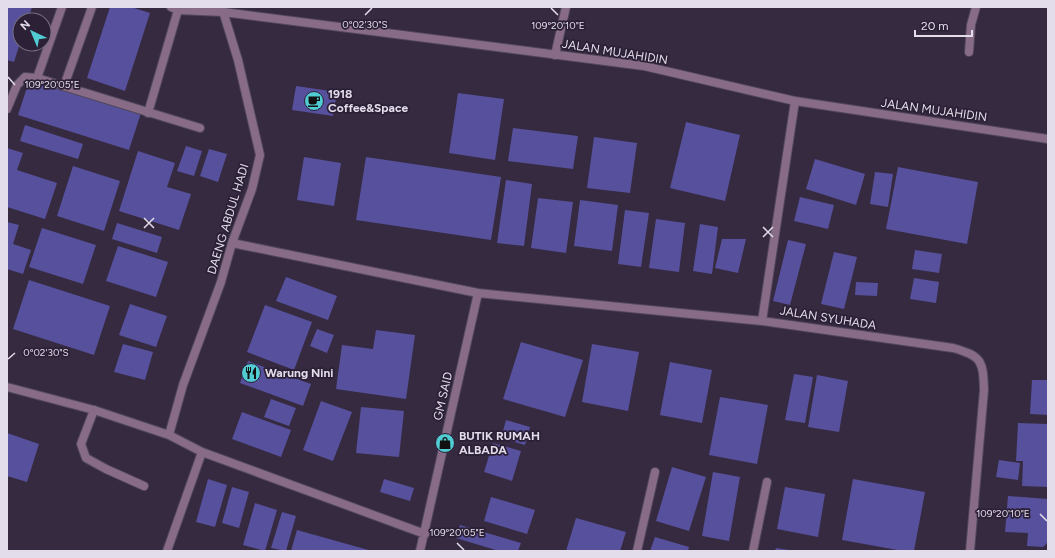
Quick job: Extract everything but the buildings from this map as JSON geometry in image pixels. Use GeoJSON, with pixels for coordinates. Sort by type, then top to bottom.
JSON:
{"type":"FeatureCollection","features":[{"type":"Feature","properties":{"kind":"street"},"geometry":{"type":"LineString","coordinates":[[37,78],[62,7]]}},
{"type":"Feature","properties":{"kind":"street"},"geometry":{"type":"LineString","coordinates":[[64,86],[92,7]]}},
{"type":"Feature","properties":{"kind":"street"},"geometry":{"type":"LineString","coordinates":[[554,54],[566,7]]}},
{"type":"Feature","properties":{"kind":"street"},"geometry":{"type":"LineString","coordinates":[[969,52],[971,25],[976,7]]}},
{"type":"Feature","properties":{"kind":"street"},"geometry":{"type":"LineString","coordinates":[[148,112],[174,8]]}},
{"type":"Feature","properties":{"kind":"street","name":"JALAN MUJAHIDIN"},"geometry":{"type":"LineString","coordinates":[[174,8],[223,10],[644,66],[795,101],[1048,139]]}},
{"type":"Feature","properties":{"kind":"street","name":"DAENG ABDUL HADI"},"geometry":{"type":"LineString","coordinates":[[169,435],[183,385],[221,282],[232,243],[252,190],[260,155],[238,60],[223,10]]}},
{"type":"Feature","properties":{"kind":"street"},"geometry":{"type":"LineString","coordinates":[[7,109],[17,85],[25,77],[37,78],[200,128]]}},
{"type":"Feature","properties":{"kind":"street"},"geometry":{"type":"LineString","coordinates":[[762,321],[795,101]]}},
{"type":"Feature","properties":{"kind":"street","name":"JALAN SYUHADA"},"geometry":{"type":"LineString","coordinates":[[232,243],[478,293],[762,321],[953,348],[967,352],[979,361],[983,368],[984,390],[970,551]]}},
{"type":"Feature","properties":{"kind":"street","name":"GM SAID"},"geometry":{"type":"LineString","coordinates":[[420,551],[478,293]]}},
{"type":"Feature","properties":{"kind":"street"},"geometry":{"type":"LineString","coordinates":[[7,387],[94,410],[169,435],[202,452],[425,534]]}},
{"type":"Feature","properties":{"kind":"street"},"geometry":{"type":"LineString","coordinates":[[94,410],[81,444],[86,458],[106,469],[144,486]]}},
{"type":"Feature","properties":{"kind":"street"},"geometry":{"type":"LineString","coordinates":[[167,551],[202,452]]}},
{"type":"Feature","properties":{"kind":"street"},"geometry":{"type":"LineString","coordinates":[[637,551],[655,472]]}},
{"type":"Feature","properties":{"kind":"street"},"geometry":{"type":"LineString","coordinates":[[753,551],[767,482]]}},
{"type":"Feature","properties":{"kind":"place","name":"1918 Coffee&Space"},"geometry":{"type":"Point","coordinates":[314,101]}},
{"type":"Feature","properties":{"kind":"place","name":"Warung Nini"},"geometry":{"type":"Point","coordinates":[251,373]}},
{"type":"Feature","properties":{"kind":"place","name":"BUTIK RUMAH ALBADA"},"geometry":{"type":"Point","coordinates":[445,443]}}]}
